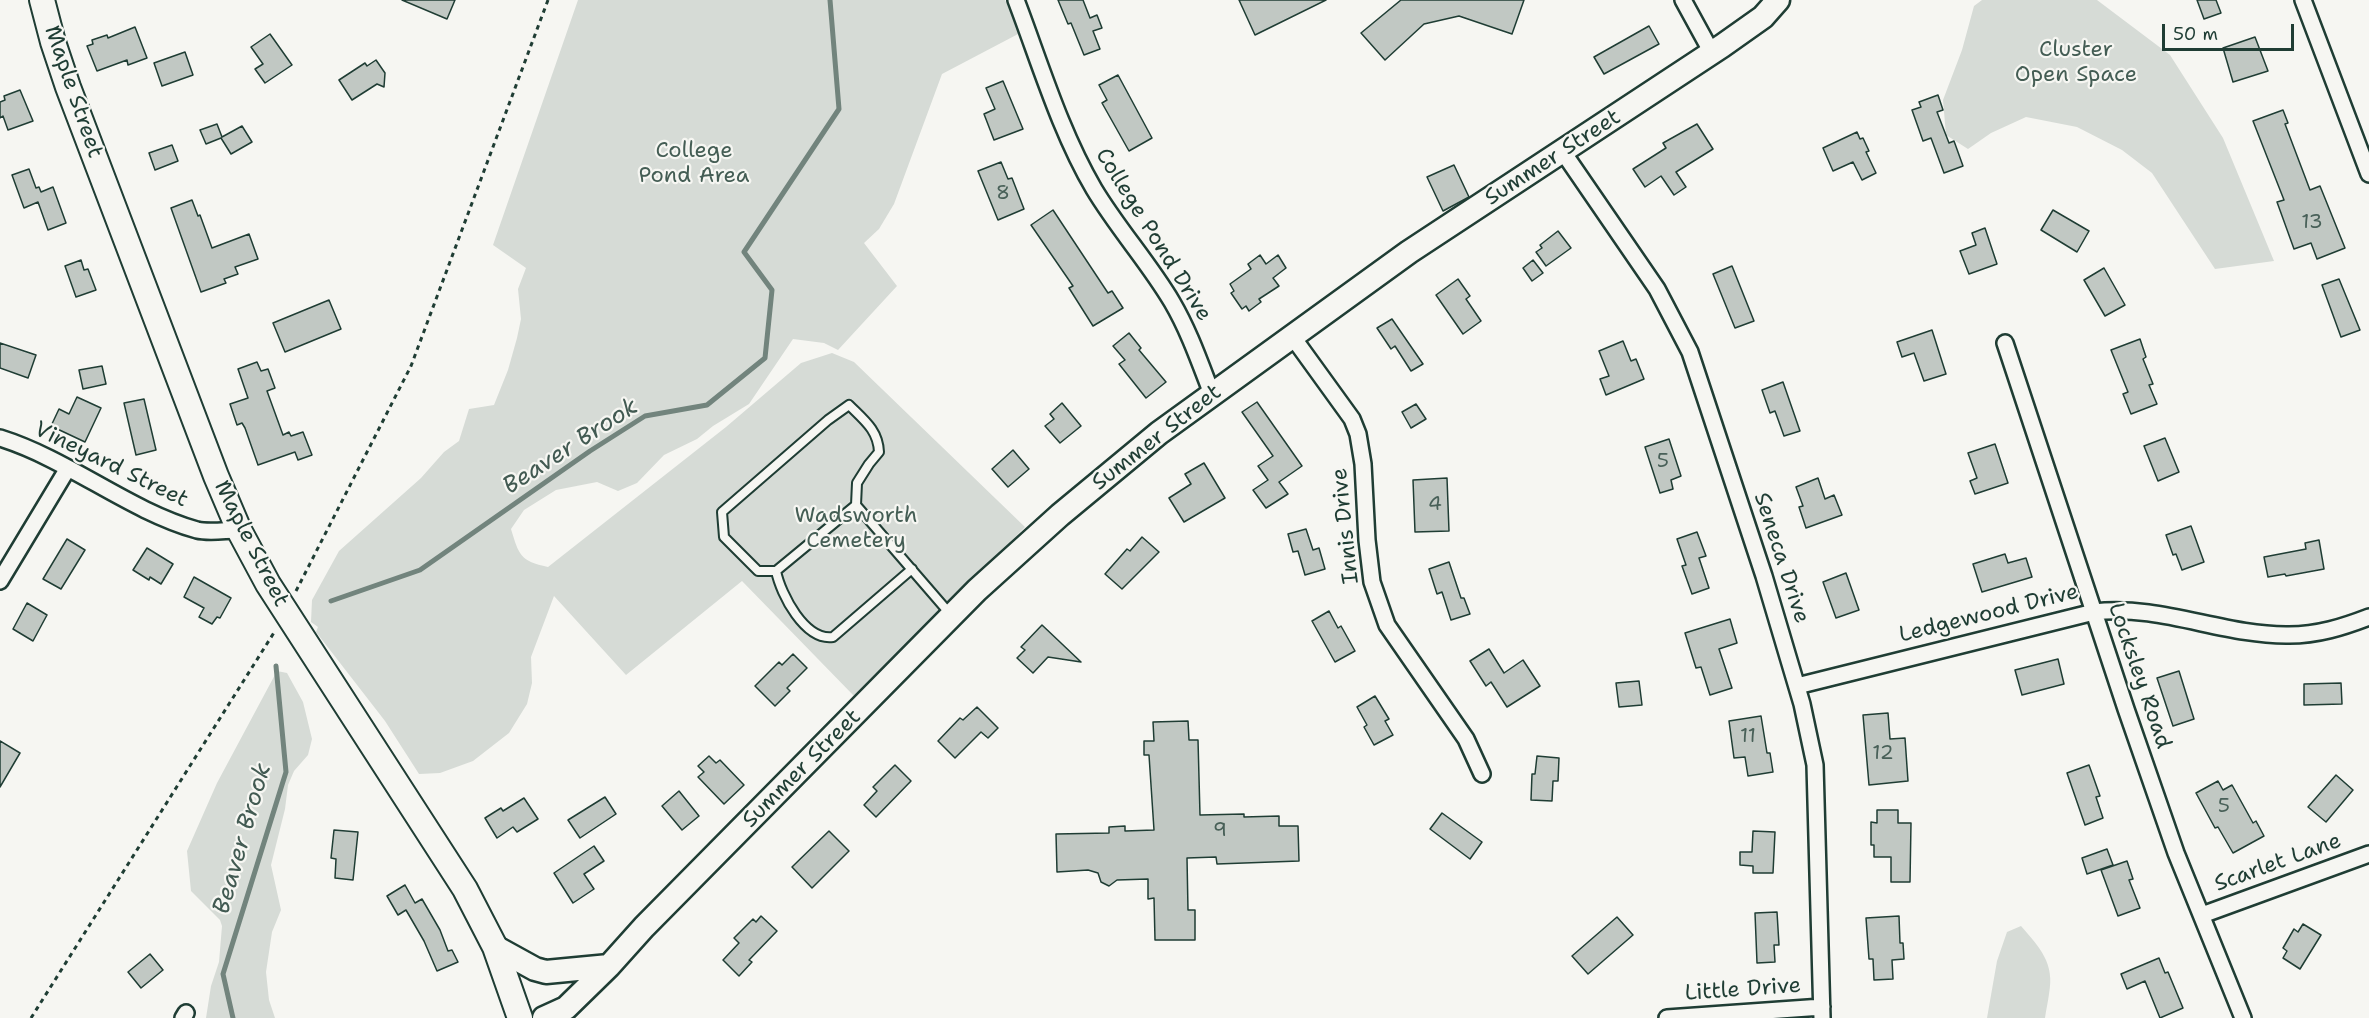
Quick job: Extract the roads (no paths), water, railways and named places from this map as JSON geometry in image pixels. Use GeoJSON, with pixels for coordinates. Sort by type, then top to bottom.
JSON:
{"type":"FeatureCollection","features":[{"type":"Feature","properties":{"kind":"main road","name":"Maple Street"},"geometry":{"type":"LineString","coordinates":[[42,0],[53,42],[83,126],[216,476],[239,530],[268,584],[310,651],[465,889],[495,947],[520,1018]]}},
{"type":"Feature","properties":{"kind":"street","name":"College Pond Drive"},"geometry":{"type":"LineString","coordinates":[[1016,0],[1084,170],[1105,206],[1172,301],[1193,345],[1212,394]]}},
{"type":"Feature","properties":{"kind":"street"},"geometry":{"type":"LineString","coordinates":[[1683,0],[1712,53]]}},
{"type":"Feature","properties":{"kind":"street","name":"Summer Street"},"geometry":{"type":"LineString","coordinates":[[544,1018],[566,1008],[609,966],[977,590],[1060,515],[1159,432],[1409,252],[1712,53],[1763,17],[1778,0]]}},
{"type":"Feature","properties":{"kind":"street"},"geometry":{"type":"LineString","coordinates":[[2303,0],[2369,174]]}},
{"type":"Feature","properties":{"kind":"street","name":"Seneca Drive"},"geometry":{"type":"LineString","coordinates":[[1563,152],[1657,289],[1690,352],[1764,576],[1797,686],[1815,765],[1822,1012]]}},
{"type":"Feature","properties":{"kind":"street","name":"Innis Drive"},"geometry":{"type":"LineString","coordinates":[[1292,336],[1352,419],[1358,434],[1363,464],[1372,582],[1387,625],[1466,739],[1482,774]]}},
{"type":"Feature","properties":{"kind":"street","name":"Locksley Road"},"geometry":{"type":"LineString","coordinates":[[2005,343],[2176,853],[2243,1018]]}},
{"type":"Feature","properties":{"kind":"street","name":"Vineyard Street"},"geometry":{"type":"LineString","coordinates":[[0,438],[68,468],[133,504],[199,531],[239,530]]}},
{"type":"Feature","properties":{"kind":"street"},"geometry":{"type":"LineString","coordinates":[[0,581],[68,468]]}},
{"type":"Feature","properties":{"kind":"street","name":"Ledgewood Drive"},"geometry":{"type":"LineString","coordinates":[[1797,686],[2094,612],[2115,609],[2162,614],[2246,632],[2290,636],[2333,631],[2369,617]]}},
{"type":"Feature","properties":{"kind":"street","name":"Scarlet Lane"},"geometry":{"type":"LineString","coordinates":[[2202,915],[2369,854]]}},
{"type":"Feature","properties":{"kind":"street"},"geometry":{"type":"LineString","coordinates":[[495,947],[535,969],[546,972],[609,966]]}},
{"type":"Feature","properties":{"kind":"street","name":"Little Drive"},"geometry":{"type":"LineString","coordinates":[[1667,1018],[1822,1012]]}},
{"type":"Feature","properties":{"kind":"lane"},"geometry":{"type":"LineString","coordinates":[[856,505],[777,571],[758,571],[724,537],[722,512],[828,420],[849,405],[873,428],[879,441],[879,452],[857,483],[856,505],[952,616]]}},
{"type":"Feature","properties":{"kind":"lane"},"geometry":{"type":"LineString","coordinates":[[777,571],[780,588],[804,624],[817,636],[824,638],[833,637],[912,569]]}},
{"type":"Feature","properties":{"kind":"waterway","name":"Beaver Brook"},"geometry":{"type":"LineString","coordinates":[[331,601],[420,570],[590,451],[645,416],[707,405],[765,358],[772,290],[744,252],[839,109],[830,0]]}},
{"type":"Feature","properties":{"kind":"waterway","name":"Beaver Brook"},"geometry":{"type":"LineString","coordinates":[[233,1018],[223,974],[286,772],[276,666]]}},
{"type":"Feature","properties":{"kind":"park label","name":"Cluster Open Space"},"geometry":{"type":"Point","coordinates":[2076,62]}},
{"type":"Feature","properties":{"kind":"park label","name":"College Pond Area"},"geometry":{"type":"Point","coordinates":[694,164]}},
{"type":"Feature","properties":{"kind":"park label","name":"Wadsworth Cemetery"},"geometry":{"type":"Point","coordinates":[856,528]}}]}
